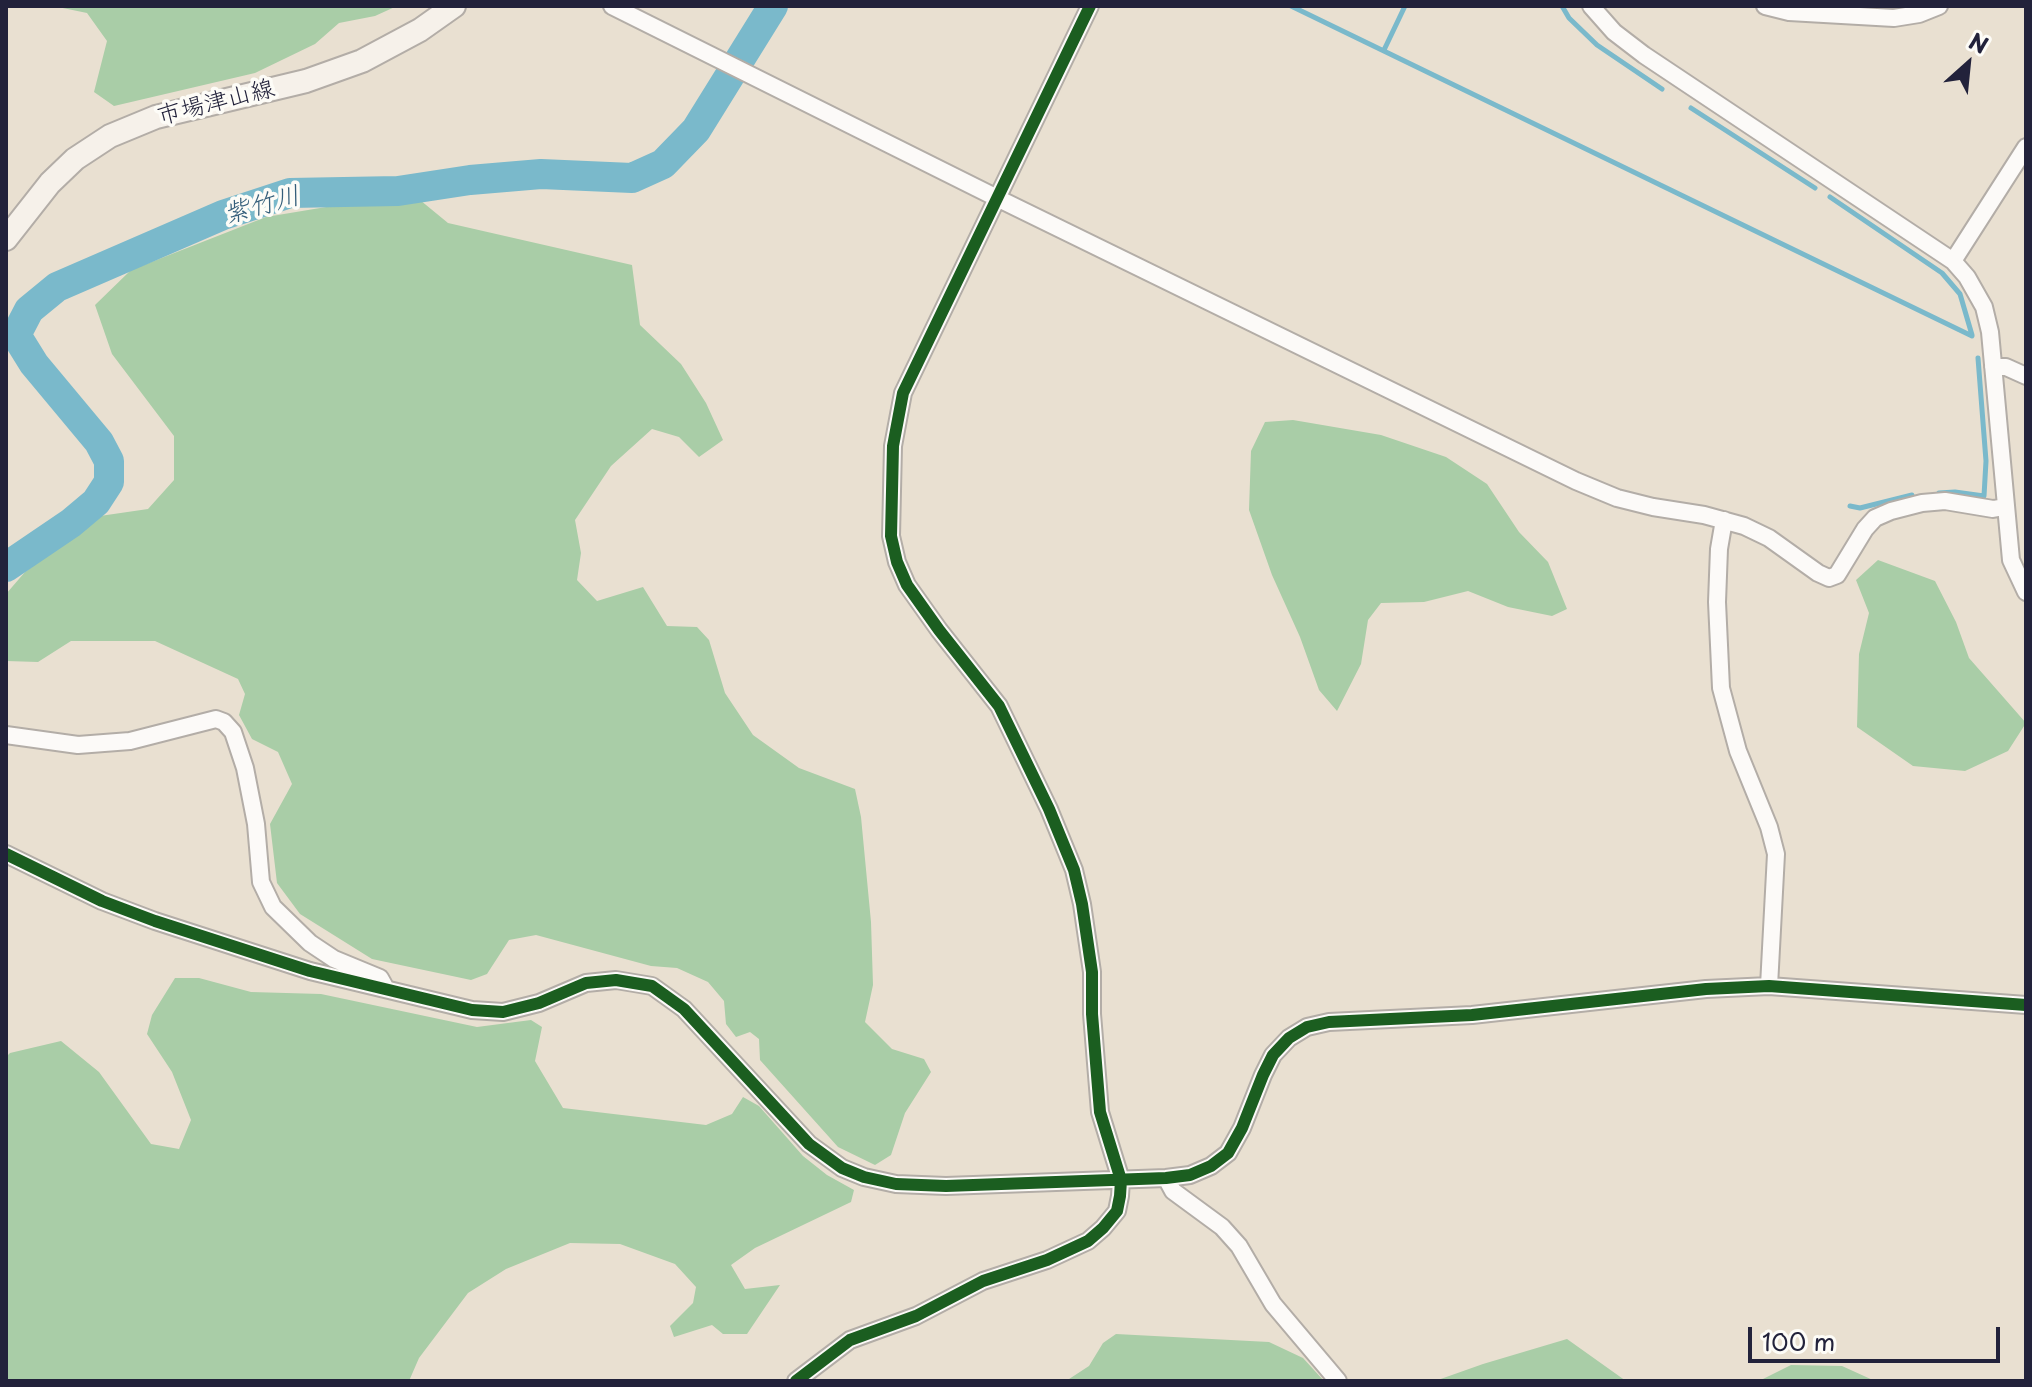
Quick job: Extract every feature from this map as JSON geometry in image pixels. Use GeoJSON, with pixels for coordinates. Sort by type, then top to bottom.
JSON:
{"type":"FeatureCollection","features":[{"type":"Feature","properties":{"kind":"main road","name":"市場津山線"},"geometry":{"type":"LineString","coordinates":[[6,239],[50,183],[75,159],[110,136],[156,117],[306,81],[362,61],[420,30],[454,6]]}},
{"type":"Feature","properties":{"kind":"street"},"geometry":{"type":"LineString","coordinates":[[612,6],[1576,481],[1617,498],[1724,520],[1769,538],[1829,578],[1837,575],[1875,518],[1891,511],[1945,501],[1993,509],[2004,507]]}},
{"type":"Feature","properties":{"kind":"street"},"geometry":{"type":"LineString","coordinates":[[796,1381],[850,1340],[916,1316],[983,1281],[1047,1260],[1088,1241],[1117,1211],[1121,1180],[1100,1112],[1092,972],[1074,870],[1033,773],[999,706],[907,585],[891,536],[893,446],[903,393],[1090,6]]}},
{"type":"Feature","properties":{"kind":"street"},"geometry":{"type":"LineString","coordinates":[[1591,6],[1614,32],[1644,55],[1953,261],[1967,277],[1984,307],[1993,367],[2011,560],[2026,592]]}},
{"type":"Feature","properties":{"kind":"street"},"geometry":{"type":"LineString","coordinates":[[1765,6],[1789,12],[1894,18],[1919,14],[1939,6]]}},
{"type":"Feature","properties":{"kind":"street"},"geometry":{"type":"LineString","coordinates":[[1953,261],[2026,147]]}},
{"type":"Feature","properties":{"kind":"street"},"geometry":{"type":"LineString","coordinates":[[1993,367],[2006,367],[2026,376]]}},
{"type":"Feature","properties":{"kind":"street"},"geometry":{"type":"LineString","coordinates":[[1724,520],[1719,549],[1717,602],[1721,688],[1738,751],[1769,827],[1776,854],[1769,986]]}},
{"type":"Feature","properties":{"kind":"street"},"geometry":{"type":"LineString","coordinates":[[6,735],[78,745],[130,741],[216,719],[224,722],[233,732],[245,768],[256,824],[261,882],[273,907],[310,943],[334,959],[380,978],[387,991]]}},
{"type":"Feature","properties":{"kind":"street"},"geometry":{"type":"LineString","coordinates":[[6,854],[102,901],[155,921],[310,971],[472,1010],[503,1012],[539,1003],[586,983],[616,980],[652,986],[684,1009],[809,1144],[853,1173],[908,1185],[1121,1180],[1190,1175],[1211,1166],[1228,1153],[1273,1055],[1289,1038],[1307,1027],[1383,1017],[1526,1010],[1706,989],[1769,986],[2026,1005]]}},
{"type":"Feature","properties":{"kind":"street"},"geometry":{"type":"LineString","coordinates":[[1166,1178],[1173,1191],[1222,1227],[1239,1246],[1273,1304],[1338,1381]]}},
{"type":"Feature","properties":{"kind":"green space"},"geometry":{"type":"Polygon","coordinates":[[[53,6],[397,6],[375,16],[339,23],[315,44],[255,73],[114,106],[94,92],[107,41],[87,13],[53,6]]]}},
{"type":"Feature","properties":{"kind":"green space"},"geometry":{"type":"Polygon","coordinates":[[[420,200],[448,223],[632,265],[640,325],[681,364],[706,403],[723,440],[699,457],[679,437],[652,429],[611,466],[575,520],[581,553],[577,580],[597,601],[643,587],[667,626],[697,627],[709,640],[725,693],[753,735],[799,768],[855,789],[861,817],[871,922],[873,985],[865,1022],[892,1049],[924,1059],[931,1072],[905,1113],[891,1155],[875,1165],[838,1147],[760,1060],[759,1039],[750,1032],[736,1037],[726,1024],[724,1001],[708,982],[677,968],[651,966],[536,935],[509,940],[487,974],[471,980],[372,959],[300,914],[277,883],[270,824],[292,784],[278,752],[252,739],[239,715],[245,694],[238,679],[155,641],[71,641],[38,662],[6,661],[6,594],[25,572],[100,516],[148,509],[174,480],[174,436],[112,354],[95,305],[131,270],[266,217],[326,207],[420,200]]]}},
{"type":"Feature","properties":{"kind":"green space"},"geometry":{"type":"Polygon","coordinates":[[[1293,420],[1381,435],[1446,457],[1487,484],[1519,532],[1548,562],[1567,609],[1552,616],[1508,607],[1468,591],[1424,602],[1381,603],[1368,620],[1361,664],[1337,711],[1319,690],[1249,510],[1251,451],[1265,422],[1293,420]]]}},
{"type":"Feature","properties":{"kind":"green space"},"geometry":{"type":"Polygon","coordinates":[[[1878,560],[1935,581],[1956,622],[1969,658],[2026,723],[2008,751],[1965,771],[1913,766],[1857,727],[1859,654],[1869,613],[1856,580],[1878,560]]]}},
{"type":"Feature","properties":{"kind":"green space"},"geometry":{"type":"Polygon","coordinates":[[[175,978],[199,978],[251,992],[321,994],[477,1027],[531,1020],[542,1027],[535,1061],[563,1108],[706,1125],[732,1114],[743,1097],[759,1106],[803,1156],[827,1175],[854,1190],[851,1202],[755,1248],[731,1265],[745,1289],[780,1285],[747,1334],[723,1334],[712,1325],[674,1337],[670,1326],[693,1303],[696,1287],[675,1264],[620,1244],[570,1243],[506,1269],[468,1293],[419,1358],[409,1381],[6,1381],[6,1057],[10,1053],[61,1041],[99,1072],[151,1144],[179,1149],[191,1120],[172,1072],[147,1034],[152,1015],[175,978]]]}},
{"type":"Feature","properties":{"kind":"green space"},"geometry":{"type":"Polygon","coordinates":[[[1116,1334],[1269,1342],[1303,1358],[1324,1381],[1066,1381],[1089,1366],[1103,1343],[1116,1334]]]}},
{"type":"Feature","properties":{"kind":"green space"},"geometry":{"type":"Polygon","coordinates":[[[1567,1339],[1626,1381],[1435,1381],[1483,1364],[1567,1339]]]}},
{"type":"Feature","properties":{"kind":"green space"},"geometry":{"type":"Polygon","coordinates":[[[1791,1365],[1842,1366],[1875,1381],[1759,1381],[1791,1365]]]}},
{"type":"Feature","properties":{"kind":"waterway","name":"紫竹川"},"geometry":{"type":"LineString","coordinates":[[6,567],[71,523],[96,502],[109,482],[109,461],[99,442],[34,364],[16,335],[29,310],[57,287],[223,215],[290,193],[398,191],[470,180],[541,174],[632,178],[663,164],[696,130],[773,6]]}},
{"type":"Feature","properties":{"kind":"waterway"},"geometry":{"type":"LineString","coordinates":[[1291,6],[1972,336]]}},
{"type":"Feature","properties":{"kind":"waterway"},"geometry":{"type":"LineString","coordinates":[[1384,50],[1405,6]]}},
{"type":"Feature","properties":{"kind":"waterway"},"geometry":{"type":"LineString","coordinates":[[1562,6],[1569,18],[1597,45],[1662,89]]}},
{"type":"Feature","properties":{"kind":"waterway"},"geometry":{"type":"LineString","coordinates":[[1691,108],[1815,188]]}},
{"type":"Feature","properties":{"kind":"waterway"},"geometry":{"type":"LineString","coordinates":[[1830,197],[1942,273],[1960,294],[1972,335]]}},
{"type":"Feature","properties":{"kind":"waterway"},"geometry":{"type":"LineString","coordinates":[[1939,493],[1984,496],[1986,461],[1978,358]]}},
{"type":"Feature","properties":{"kind":"waterway"},"geometry":{"type":"LineString","coordinates":[[1850,506],[1860,508],[1912,495]]}},
{"type":"Feature","properties":{"kind":"cycle path"},"geometry":{"type":"LineString","coordinates":[[796,1381],[850,1340],[916,1316],[983,1281],[1047,1260],[1088,1241],[1117,1211],[1121,1180],[1100,1112],[1092,972],[1074,870],[1049,809],[999,706],[907,585],[891,536],[893,446],[903,393],[1090,6]]}},
{"type":"Feature","properties":{"kind":"cycle path"},"geometry":{"type":"LineString","coordinates":[[6,854],[102,901],[155,921],[310,971],[472,1010],[503,1012],[539,1003],[586,983],[616,980],[652,986],[684,1009],[809,1144],[842,1168],[896,1184],[946,1186],[1190,1175],[1211,1166],[1228,1153],[1273,1055],[1289,1038],[1307,1027],[1329,1022],[1472,1015],[1706,989],[1769,986],[2026,1005]]}}]}
